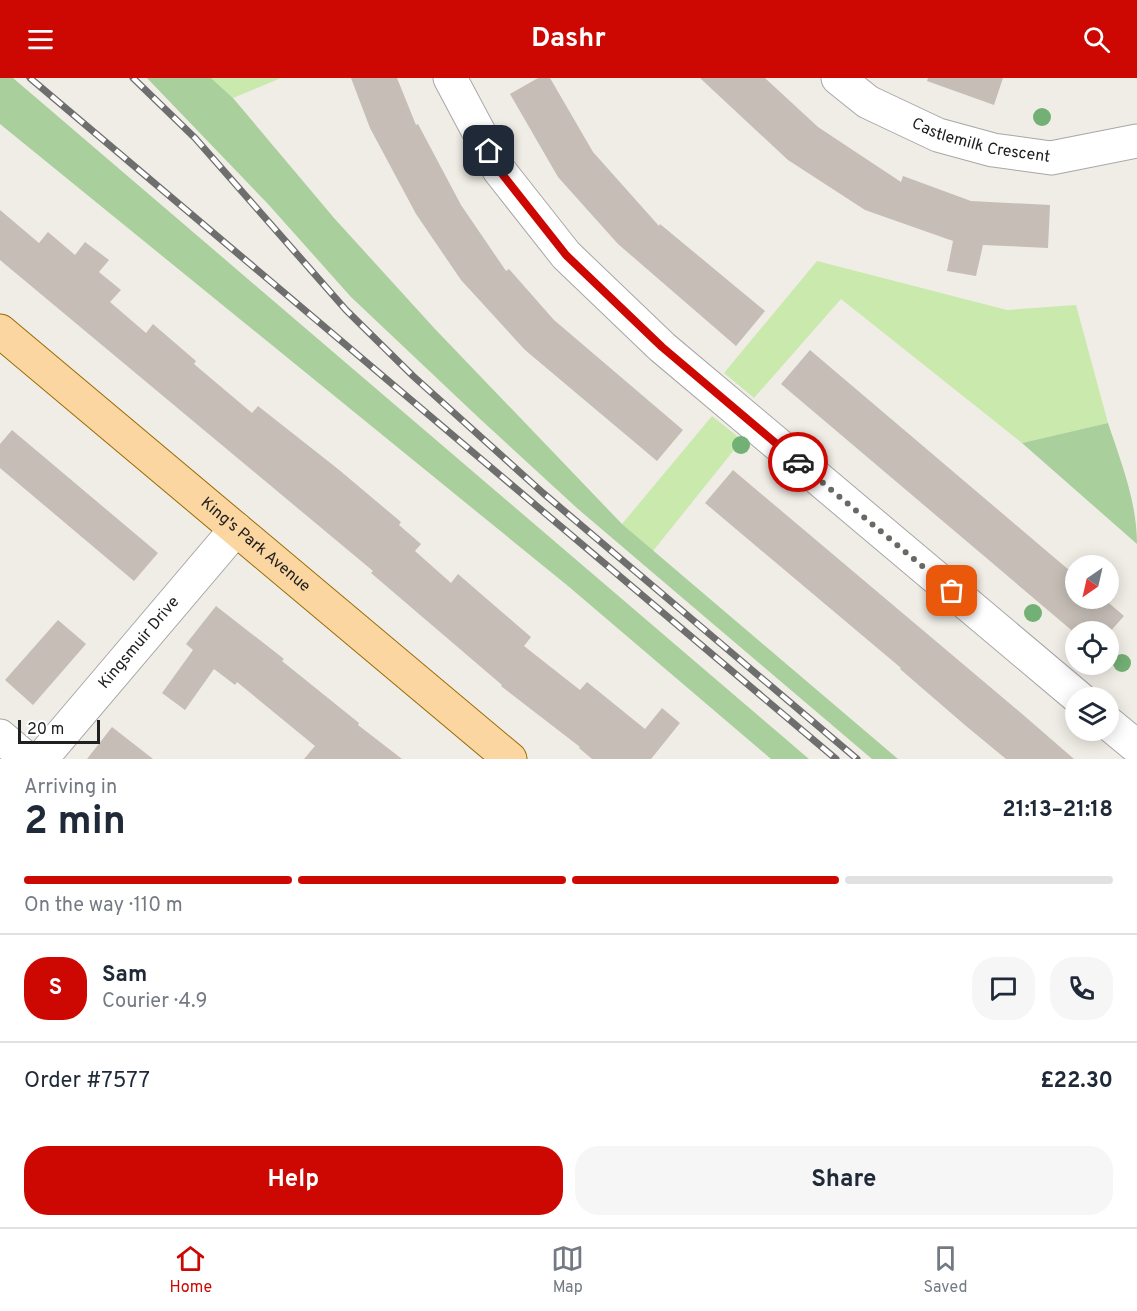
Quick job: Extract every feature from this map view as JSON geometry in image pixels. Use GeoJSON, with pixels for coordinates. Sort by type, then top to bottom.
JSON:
{"type":"FeatureCollection","features":[{"type":"Feature","properties":{"kind":"main road","name":"King's Park Avenue"},"geometry":{"type":"LineString","coordinates":[[0,331],[510,759]]}},
{"type":"Feature","properties":{"kind":"street"},"geometry":{"type":"LineString","coordinates":[[450,78],[499,170],[566,255],[662,347],[1066,687]]}},
{"type":"Feature","properties":{"kind":"street","name":"Castlemilk Crescent"},"geometry":{"type":"LineString","coordinates":[[838,78],[868,102],[938,135],[993,150],[1051,158],[1137,141]]}},
{"type":"Feature","properties":{"kind":"street","name":"Kingsmuir Drive"},"geometry":{"type":"LineString","coordinates":[[41,759],[236,529]]}},
{"type":"Feature","properties":{"kind":"street"},"geometry":{"type":"LineString","coordinates":[[1119,732],[1137,747]]}},
{"type":"Feature","properties":{"kind":"street"},"geometry":{"type":"LineString","coordinates":[[0,736],[27,759]]}},
{"type":"Feature","properties":{"kind":"green space"},"geometry":{"type":"Polygon","coordinates":[[[0,78],[13,78],[809,759],[771,759],[568,586],[0,124],[0,78]]]}},
{"type":"Feature","properties":{"kind":"green space"},"geometry":{"type":"Polygon","coordinates":[[[147,78],[211,78],[233,98],[334,218],[435,329],[622,524],[898,759],[872,759],[578,509],[351,297],[268,204],[147,78]]]}},
{"type":"Feature","properties":{"kind":"green space"},"geometry":{"type":"Polygon","coordinates":[[[211,78],[281,78],[233,98],[211,78]]]}},
{"type":"Feature","properties":{"kind":"green space"},"geometry":{"type":"Polygon","coordinates":[[[817,261],[1007,310],[1076,305],[1108,423],[1022,443],[841,299],[754,398],[724,373],[817,261]]]}},
{"type":"Feature","properties":{"kind":"green space"},"geometry":{"type":"Polygon","coordinates":[[[712,416],[742,440],[653,551],[622,524],[712,416]]]}},
{"type":"Feature","properties":{"kind":"green space"},"geometry":{"type":"Polygon","coordinates":[[[1108,423],[1131,498],[1137,544],[1022,443],[1108,423]]]}},
{"type":"Feature","properties":{"kind":"building"},"geometry":{"type":"Polygon","coordinates":[[[351,78],[397,78],[416,125],[418,124],[461,205],[506,271],[509,269],[554,320],[683,430],[657,461],[525,350],[461,280],[416,214],[370,128],[351,78]]]}},
{"type":"Feature","properties":{"kind":"building"},"geometry":{"type":"Polygon","coordinates":[[[538,78],[550,78],[593,152],[659,226],[660,224],[765,311],[736,346],[618,244],[558,177],[510,94],[538,78]]]}},
{"type":"Feature","properties":{"kind":"building"},"geometry":{"type":"Polygon","coordinates":[[[700,78],[765,78],[818,127],[901,182],[903,176],[971,201],[1050,205],[1048,248],[983,245],[976,276],[947,271],[953,241],[865,210],[788,160],[700,78]]]}},
{"type":"Feature","properties":{"kind":"building"},"geometry":{"type":"Polygon","coordinates":[[[928,78],[1003,78],[994,105],[927,81],[928,78]]]}},
{"type":"Feature","properties":{"kind":"building"},"geometry":{"type":"Polygon","coordinates":[[[0,210],[39,243],[48,232],[75,255],[85,242],[109,260],[99,272],[121,290],[110,302],[146,333],[153,324],[196,361],[194,364],[252,413],[258,406],[338,469],[401,522],[399,525],[421,544],[415,551],[451,583],[458,574],[531,637],[524,646],[580,690],[587,682],[645,729],[662,708],[680,723],[651,759],[592,759],[580,747],[501,686],[371,573],[373,571],[0,260],[0,210]]]}},
{"type":"Feature","properties":{"kind":"building"},"geometry":{"type":"Polygon","coordinates":[[[810,350],[1065,567],[1065,609],[1116,609],[1124,616],[1119,622],[1065,621],[1065,625],[781,384],[810,350]]]}},
{"type":"Feature","properties":{"kind":"building"},"geometry":{"type":"Polygon","coordinates":[[[12,430],[158,553],[134,581],[0,468],[0,444],[12,430]]]}},
{"type":"Feature","properties":{"kind":"building"},"geometry":{"type":"Polygon","coordinates":[[[733,470],[1074,759],[1006,759],[966,726],[901,668],[705,503],[733,470]]]}},
{"type":"Feature","properties":{"kind":"building"},"geometry":{"type":"Polygon","coordinates":[[[216,606],[284,659],[282,661],[402,759],[304,759],[315,746],[237,682],[235,685],[214,669],[185,710],[162,693],[193,650],[186,644],[216,606]]]}},
{"type":"Feature","properties":{"kind":"building"},"geometry":{"type":"Polygon","coordinates":[[[58,620],[86,644],[33,705],[5,680],[58,620]]]}},
{"type":"Feature","properties":{"kind":"building"},"geometry":{"type":"Polygon","coordinates":[[[112,727],[153,759],[87,759],[112,727]]]}},
{"type":"Feature","properties":{"kind":"railway"},"geometry":{"type":"LineString","coordinates":[[30,78],[836,759]]}},
{"type":"Feature","properties":{"kind":"railway"},"geometry":{"type":"LineString","coordinates":[[133,78],[195,138],[346,310],[413,376],[543,493],[857,759]]}},
{"type":"Feature","properties":{"kind":"way so far"},"geometry":{"type":"LineString","coordinates":[[798,462],[952,591]]}},
{"type":"Feature","properties":{"kind":"route"},"geometry":{"type":"LineString","coordinates":[[489,151],[499,170],[566,255],[662,347],[798,462]]}}]}
